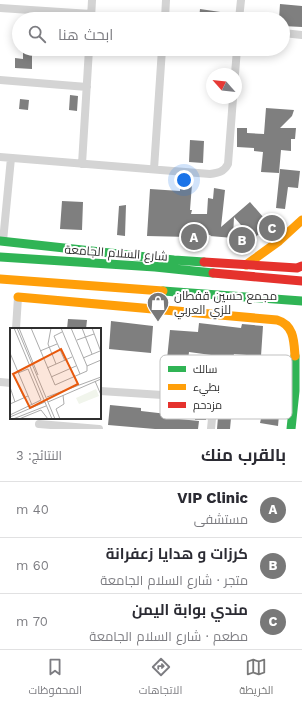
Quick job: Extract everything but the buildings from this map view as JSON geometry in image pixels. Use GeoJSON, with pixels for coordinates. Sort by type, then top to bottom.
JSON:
{"type":"FeatureCollection","features":[{"type":"Feature","properties":{"kind":"street"},"geometry":{"type":"LineString","coordinates":[[91,12],[92,0]]}},
{"type":"Feature","properties":{"kind":"street"},"geometry":{"type":"LineString","coordinates":[[165,12],[166,0]]}},
{"type":"Feature","properties":{"kind":"street"},"geometry":{"type":"LineString","coordinates":[[240,12],[241,0]]}},
{"type":"Feature","properties":{"kind":"street"},"geometry":{"type":"LineString","coordinates":[[0,8],[40,12]]}},
{"type":"Feature","properties":{"kind":"street"},"geometry":{"type":"LineString","coordinates":[[290,34],[302,35]]}},
{"type":"Feature","properties":{"kind":"street"},"geometry":{"type":"LineString","coordinates":[[82,164],[88,56]]}},
{"type":"Feature","properties":{"kind":"street"},"geometry":{"type":"LineString","coordinates":[[154,169],[162,56]]}},
{"type":"Feature","properties":{"kind":"street"},"geometry":{"type":"LineString","coordinates":[[235,68],[236,56]]}},
{"type":"Feature","properties":{"kind":"street"},"geometry":{"type":"LineString","coordinates":[[0,80],[86,87]]}},
{"type":"Feature","properties":{"kind":"street"},"geometry":{"type":"LineString","coordinates":[[0,157],[210,174],[219,172],[226,168],[228,164],[233,104]]}},
{"type":"Feature","properties":{"kind":"street"},"geometry":{"type":"LineString","coordinates":[[11,158],[1,244],[174,260],[297,268],[302,266]]}},
{"type":"Feature","properties":{"kind":"street"},"geometry":{"type":"LineString","coordinates":[[246,265],[279,241],[302,220]]}},
{"type":"Feature","properties":{"kind":"street","name":"شارع السلام الجامعة"},"geometry":{"type":"LineString","coordinates":[[0,257],[155,268],[302,281]]}},
{"type":"Feature","properties":{"kind":"street"},"geometry":{"type":"LineString","coordinates":[[155,268],[174,260]]}},
{"type":"Feature","properties":{"kind":"street"},"geometry":{"type":"LineString","coordinates":[[0,279],[302,301]]}},
{"type":"Feature","properties":{"kind":"street"},"geometry":{"type":"LineString","coordinates":[[16,328],[18,297],[277,320],[287,323],[291,330],[294,342],[296,373],[292,415]]}},
{"type":"Feature","properties":{"kind":"street"},"geometry":{"type":"LineString","coordinates":[[0,382],[10,383]]}},
{"type":"Feature","properties":{"kind":"street"},"geometry":{"type":"LineString","coordinates":[[101,391],[160,395]]}},
{"type":"Feature","properties":{"kind":"street"},"geometry":{"type":"LineString","coordinates":[[211,429],[212,419]]}},
{"type":"Feature","properties":{"kind":"street"},"geometry":{"type":"LineString","coordinates":[[291,429],[292,419]]}},
{"type":"Feature","properties":{"kind":"street"},"geometry":{"type":"LineString","coordinates":[[39,424],[99,429]]}},
{"type":"Feature","properties":{"kind":"traffic: fast"},"geometry":{"type":"LineString","coordinates":[[0,241],[204,262]]}},
{"type":"Feature","properties":{"kind":"traffic: fast"},"geometry":{"type":"LineString","coordinates":[[0,257],[155,267],[213,273]]}},
{"type":"Feature","properties":{"kind":"traffic: fast"},"geometry":{"type":"LineString","coordinates":[[163,291],[302,301]]}},
{"type":"Feature","properties":{"kind":"traffic: fast"},"geometry":{"type":"LineString","coordinates":[[291,429],[295,391],[295,356]]}},
{"type":"Feature","properties":{"kind":"traffic: slow"},"geometry":{"type":"LineString","coordinates":[[246,265],[279,241],[302,220]]}},
{"type":"Feature","properties":{"kind":"traffic: slow"},"geometry":{"type":"LineString","coordinates":[[0,279],[163,291]]}},
{"type":"Feature","properties":{"kind":"traffic: slow"},"geometry":{"type":"LineString","coordinates":[[18,297],[277,320],[283,322],[290,330],[293,339],[295,356]]}},
{"type":"Feature","properties":{"kind":"traffic: jam"},"geometry":{"type":"LineString","coordinates":[[204,262],[297,268],[302,266]]}},
{"type":"Feature","properties":{"kind":"traffic: jam"},"geometry":{"type":"LineString","coordinates":[[213,273],[302,281]]}},
{"type":"Feature","properties":{"kind":"place","name":"مندي بوابة اليمن"},"geometry":{"type":"Point","coordinates":[272,228]}},
{"type":"Feature","properties":{"kind":"place","name":"VIP Clinic"},"geometry":{"type":"Point","coordinates":[194,237]}},
{"type":"Feature","properties":{"kind":"place","name":"كرزات و هدايا زعفرانة"},"geometry":{"type":"Point","coordinates":[242,240]}},
{"type":"Feature","properties":{"kind":"place","name":"مجمع حسين قفطان للزي العربي"},"geometry":{"type":"Point","coordinates":[158,322]}}]}
